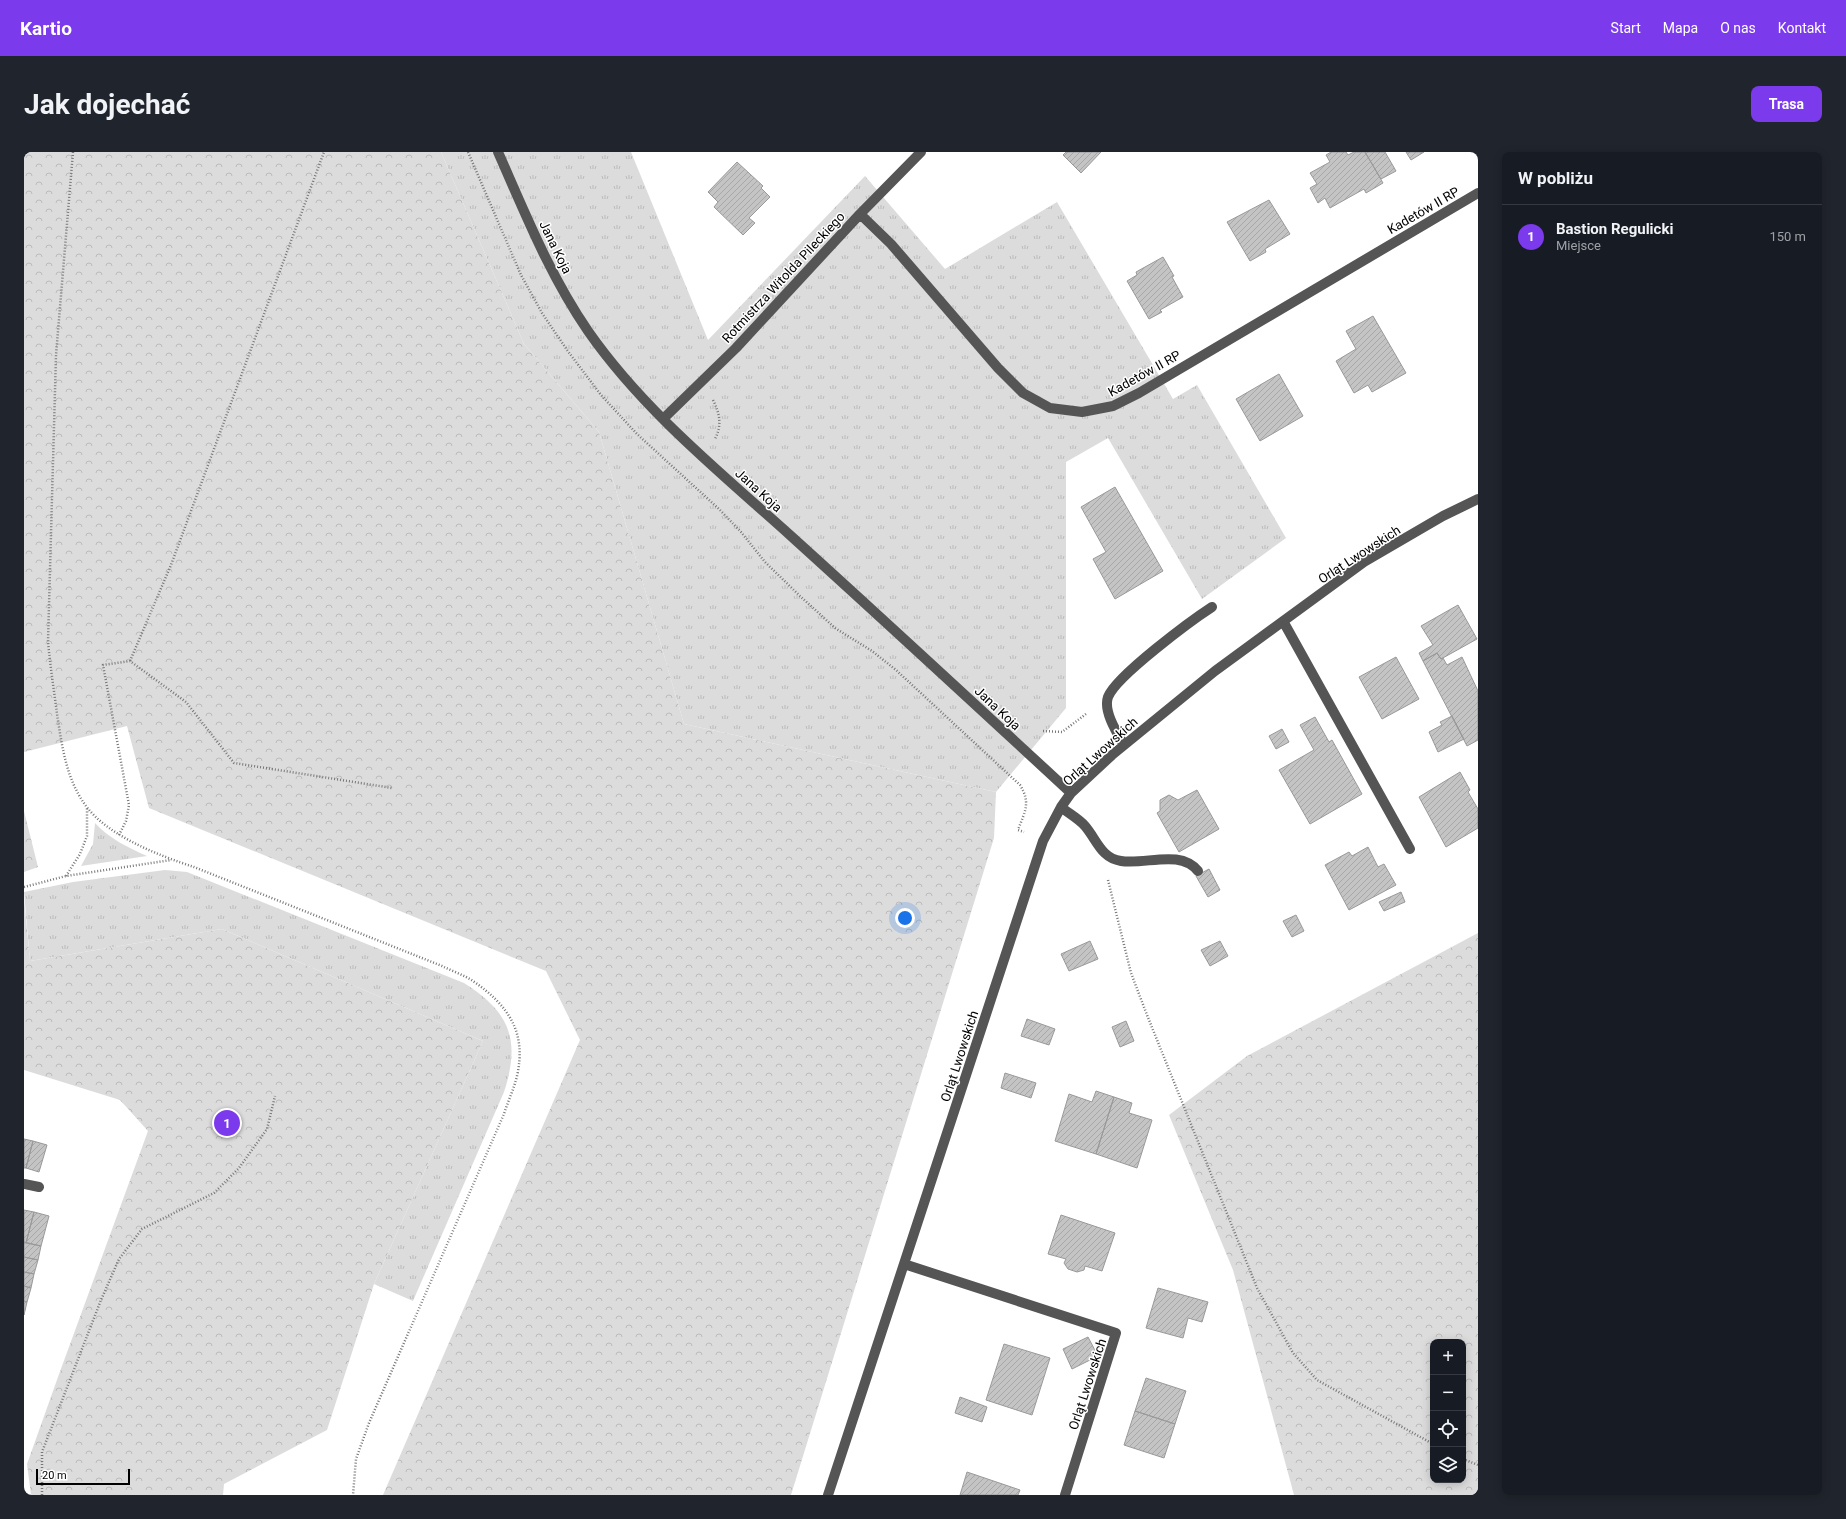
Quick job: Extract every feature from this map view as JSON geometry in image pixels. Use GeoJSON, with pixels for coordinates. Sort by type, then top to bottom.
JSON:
{"type":"FeatureCollection","features":[{"type":"Feature","properties":{"kind":"street","name":"Jana Koja"},"geometry":{"type":"LineString","coordinates":[[498,152],[539,244],[559,284],[588,331],[638,393],[663,419],[1071,793]]}},
{"type":"Feature","properties":{"kind":"street","name":"Rotmistrza Witolda Pileckiego"},"geometry":{"type":"LineString","coordinates":[[663,419],[736,348],[860,214],[921,152]]}},
{"type":"Feature","properties":{"kind":"street","name":"Kadetów II RP"},"geometry":{"type":"LineString","coordinates":[[860,214],[891,244],[998,368],[1023,393],[1050,408],[1082,412],[1113,406],[1139,393],[1478,193]]}},
{"type":"Feature","properties":{"kind":"street","name":"Orląt Lwowskich"},"geometry":{"type":"LineString","coordinates":[[828,1495],[1043,841],[1061,807],[1071,793],[1124,745],[1215,671],[1364,562],[1443,516],[1478,499]]}},
{"type":"Feature","properties":{"kind":"street"},"geometry":{"type":"LineString","coordinates":[[1124,745],[1113,727],[1108,712],[1108,697],[1121,680],[1186,624],[1212,607]]}},
{"type":"Feature","properties":{"kind":"street"},"geometry":{"type":"LineString","coordinates":[[1283,621],[1410,849]]}},
{"type":"Feature","properties":{"kind":"street"},"geometry":{"type":"LineString","coordinates":[[1061,807],[1084,825],[1105,856],[1122,861],[1166,859],[1186,862],[1194,866],[1198,871]]}},
{"type":"Feature","properties":{"kind":"street"},"geometry":{"type":"LineString","coordinates":[[24,1184],[38,1188]]}},
{"type":"Feature","properties":{"kind":"street","name":"Orląt Lwowskich"},"geometry":{"type":"LineString","coordinates":[[904,1264],[1116,1333],[1065,1495]]}},
{"type":"Feature","properties":{"kind":"path"},"geometry":{"type":"LineString","coordinates":[[73,152],[56,355],[48,641],[50,667],[64,760],[76,791],[87,808],[119,835],[172,860],[194,867],[363,934],[472,980],[494,997],[510,1015],[517,1035],[520,1054],[517,1076],[504,1114],[369,1423],[356,1459],[353,1495]]}},
{"type":"Feature","properties":{"kind":"path"},"geometry":{"type":"LineString","coordinates":[[130,661],[171,564],[324,152]]}},
{"type":"Feature","properties":{"kind":"path"},"geometry":{"type":"LineString","coordinates":[[119,835],[126,821],[129,805],[104,665],[130,661],[186,702],[234,763],[392,788]]}},
{"type":"Feature","properties":{"kind":"path"},"geometry":{"type":"LineString","coordinates":[[1042,731],[1062,732],[1108,697]]}},
{"type":"Feature","properties":{"kind":"path"},"geometry":{"type":"LineString","coordinates":[[66,876],[80,854],[87,836],[87,808]]}},
{"type":"Feature","properties":{"kind":"path"},"geometry":{"type":"LineString","coordinates":[[1105,856],[1106,873],[1130,973],[1261,1295],[1293,1352],[1317,1380],[1430,1442]]}},
{"type":"Feature","properties":{"kind":"path"},"geometry":{"type":"LineString","coordinates":[[24,887],[66,876],[172,860]]}},
{"type":"Feature","properties":{"kind":"path"},"geometry":{"type":"LineString","coordinates":[[42,1495],[42,1452],[101,1300],[119,1259],[142,1229],[214,1193],[239,1168],[267,1129],[274,1096]]}},
{"type":"Feature","properties":{"kind":"path"},"geometry":{"type":"LineString","coordinates":[[1466,1461],[1478,1465]]}},
{"type":"Feature","properties":{"kind":"green space"},"geometry":{"type":"Polygon","coordinates":[[[24,152],[441,152],[524,344],[599,432],[684,724],[996,792],[994,838],[791,1495],[383,1495],[580,1040],[546,971],[149,808],[127,726],[24,752],[24,152]]]}},
{"type":"Feature","properties":{"kind":"green space"},"geometry":{"type":"Polygon","coordinates":[[[441,152],[631,152],[708,340],[865,176],[945,269],[1057,202],[1173,399],[1197,385],[1286,538],[1202,599],[1108,438],[1066,462],[1066,708],[996,792],[684,724],[599,432],[524,344],[441,152]]]}},
{"type":"Feature","properties":{"kind":"green space"},"geometry":{"type":"Polygon","coordinates":[[[24,811],[38,867],[24,872],[24,811]]]}},
{"type":"Feature","properties":{"kind":"green space"},"geometry":{"type":"Polygon","coordinates":[[[95,823],[113,838],[147,856],[81,866],[93,844],[95,823]]]}},
{"type":"Feature","properties":{"kind":"green space"},"geometry":{"type":"Polygon","coordinates":[[[165,870],[187,872],[464,983],[480,994],[492,1005],[508,1029],[511,1042],[511,1057],[509,1074],[504,1092],[413,1301],[374,1284],[483,1041],[222,929],[30,961],[24,892],[73,882],[165,870]]]}},
{"type":"Feature","properties":{"kind":"green space"},"geometry":{"type":"Polygon","coordinates":[[[24,898],[30,961],[222,929],[483,1041],[374,1284],[327,1430],[224,1484],[223,1495],[31,1495],[27,1464],[148,1131],[120,1100],[24,1070],[24,898]]]}},
{"type":"Feature","properties":{"kind":"green space"},"geometry":{"type":"Polygon","coordinates":[[[1478,933],[1478,1495],[1294,1495],[1233,1270],[1169,1115],[1247,1056],[1478,933]]]}},
{"type":"Feature","properties":{"kind":"building"},"geometry":{"type":"Polygon","coordinates":[[[1066,152],[1101,152],[1081,173],[1063,155],[1066,152]]]}},
{"type":"Feature","properties":{"kind":"building"},"geometry":{"type":"Polygon","coordinates":[[[1331,152],[1346,152],[1348,155],[1354,152],[1365,152],[1383,183],[1366,193],[1364,189],[1330,208],[1325,198],[1318,203],[1310,188],[1317,184],[1310,173],[1330,162],[1326,155],[1331,152]]]}},
{"type":"Feature","properties":{"kind":"building"},"geometry":{"type":"Polygon","coordinates":[[[1365,152],[1385,152],[1396,171],[1381,179],[1365,152]]]}},
{"type":"Feature","properties":{"kind":"building"},"geometry":{"type":"Polygon","coordinates":[[[1406,152],[1424,152],[1411,160],[1406,152]]]}},
{"type":"Feature","properties":{"kind":"building"},"geometry":{"type":"Polygon","coordinates":[[[737,162],[763,186],[761,188],[770,197],[749,218],[755,223],[743,235],[714,207],[718,202],[708,192],[737,162]]]}},
{"type":"Feature","properties":{"kind":"building"},"geometry":{"type":"Polygon","coordinates":[[[1269,200],[1290,234],[1265,249],[1266,252],[1250,261],[1227,222],[1269,200]]]}},
{"type":"Feature","properties":{"kind":"building"},"geometry":{"type":"Polygon","coordinates":[[[1163,257],[1174,276],[1172,277],[1183,297],[1160,310],[1162,312],[1149,319],[1127,281],[1137,275],[1136,272],[1163,257]]]}},
{"type":"Feature","properties":{"kind":"building"},"geometry":{"type":"Polygon","coordinates":[[[1373,316],[1406,373],[1372,392],[1368,385],[1354,393],[1336,361],[1356,349],[1346,331],[1373,316]]]}},
{"type":"Feature","properties":{"kind":"building"},"geometry":{"type":"Polygon","coordinates":[[[1279,374],[1303,416],[1260,441],[1236,399],[1279,374]]]}},
{"type":"Feature","properties":{"kind":"building"},"geometry":{"type":"Polygon","coordinates":[[[1115,487],[1163,571],[1115,599],[1093,559],[1106,552],[1081,507],[1115,487]]]}},
{"type":"Feature","properties":{"kind":"building"},"geometry":{"type":"Polygon","coordinates":[[[1458,605],[1477,639],[1441,659],[1437,653],[1423,661],[1419,653],[1433,645],[1421,626],[1458,605]]]}},
{"type":"Feature","properties":{"kind":"building"},"geometry":{"type":"Polygon","coordinates":[[[1437,653],[1441,659],[1443,658],[1447,665],[1462,657],[1478,691],[1478,740],[1467,746],[1423,661],[1437,653]]]}},
{"type":"Feature","properties":{"kind":"building"},"geometry":{"type":"Polygon","coordinates":[[[1396,657],[1419,699],[1382,719],[1359,677],[1396,657]]]}},
{"type":"Feature","properties":{"kind":"building"},"geometry":{"type":"Polygon","coordinates":[[[1452,716],[1464,739],[1438,752],[1429,732],[1442,725],[1440,722],[1452,716]]]}},
{"type":"Feature","properties":{"kind":"building"},"geometry":{"type":"Polygon","coordinates":[[[1315,717],[1329,742],[1332,740],[1362,794],[1310,824],[1279,770],[1314,750],[1300,725],[1315,717]]]}},
{"type":"Feature","properties":{"kind":"building"},"geometry":{"type":"Polygon","coordinates":[[[1282,729],[1289,742],[1276,749],[1269,736],[1282,729]]]}},
{"type":"Feature","properties":{"kind":"building"},"geometry":{"type":"Polygon","coordinates":[[[1460,772],[1470,790],[1468,792],[1478,809],[1478,828],[1446,847],[1419,797],[1460,772]]]}},
{"type":"Feature","properties":{"kind":"building"},"geometry":{"type":"Polygon","coordinates":[[[1197,790],[1219,829],[1179,852],[1157,813],[1160,811],[1160,800],[1169,795],[1178,800],[1197,790]]]}},
{"type":"Feature","properties":{"kind":"building"},"geometry":{"type":"Polygon","coordinates":[[[1368,847],[1378,867],[1384,864],[1396,885],[1349,910],[1325,865],[1349,852],[1352,856],[1368,847]]]}},
{"type":"Feature","properties":{"kind":"building"},"geometry":{"type":"Polygon","coordinates":[[[1209,869],[1220,890],[1208,897],[1196,876],[1209,869]]]}},
{"type":"Feature","properties":{"kind":"building"},"geometry":{"type":"Polygon","coordinates":[[[1401,892],[1405,902],[1384,911],[1379,902],[1401,892]]]}},
{"type":"Feature","properties":{"kind":"building"},"geometry":{"type":"Polygon","coordinates":[[[1296,915],[1304,931],[1292,937],[1283,921],[1296,915]]]}},
{"type":"Feature","properties":{"kind":"building"},"geometry":{"type":"Polygon","coordinates":[[[1090,941],[1098,959],[1069,971],[1061,954],[1090,941]]]}},
{"type":"Feature","properties":{"kind":"building"},"geometry":{"type":"Polygon","coordinates":[[[1220,941],[1228,956],[1210,966],[1201,950],[1220,941]]]}},
{"type":"Feature","properties":{"kind":"building"},"geometry":{"type":"Polygon","coordinates":[[[1027,1019],[1055,1029],[1049,1045],[1021,1036],[1027,1019]]]}},
{"type":"Feature","properties":{"kind":"building"},"geometry":{"type":"Polygon","coordinates":[[[1126,1021],[1134,1041],[1120,1047],[1112,1027],[1126,1021]]]}},
{"type":"Feature","properties":{"kind":"building"},"geometry":{"type":"Polygon","coordinates":[[[1005,1073],[1036,1083],[1031,1098],[1001,1088],[1005,1073]]]}},
{"type":"Feature","properties":{"kind":"building"},"geometry":{"type":"Polygon","coordinates":[[[1096,1091],[1114,1097],[1096,1154],[1055,1141],[1069,1094],[1092,1102],[1096,1091]]]}},
{"type":"Feature","properties":{"kind":"building"},"geometry":{"type":"Polygon","coordinates":[[[1114,1097],[1132,1103],[1129,1113],[1152,1120],[1137,1168],[1096,1154],[1114,1097]]]}},
{"type":"Feature","properties":{"kind":"building"},"geometry":{"type":"Polygon","coordinates":[[[24,1139],[33,1141],[26,1168],[24,1168],[24,1139]]]}},
{"type":"Feature","properties":{"kind":"building"},"geometry":{"type":"Polygon","coordinates":[[[33,1141],[47,1145],[39,1172],[26,1168],[33,1141]]]}},
{"type":"Feature","properties":{"kind":"building"},"geometry":{"type":"Polygon","coordinates":[[[24,1210],[34,1212],[26,1243],[24,1242],[24,1210]]]}},
{"type":"Feature","properties":{"kind":"building"},"geometry":{"type":"Polygon","coordinates":[[[34,1212],[49,1216],[41,1246],[26,1243],[34,1212]]]}},
{"type":"Feature","properties":{"kind":"building"},"geometry":{"type":"Polygon","coordinates":[[[1061,1215],[1115,1233],[1102,1271],[1085,1266],[1084,1270],[1077,1272],[1068,1269],[1064,1263],[1066,1259],[1048,1254],[1061,1215]]]}},
{"type":"Feature","properties":{"kind":"building"},"geometry":{"type":"Polygon","coordinates":[[[24,1242],[41,1246],[38,1260],[24,1257],[24,1242]]]}},
{"type":"Feature","properties":{"kind":"building"},"geometry":{"type":"Polygon","coordinates":[[[24,1257],[38,1260],[34,1274],[24,1272],[24,1257]]]}},
{"type":"Feature","properties":{"kind":"building"},"geometry":{"type":"Polygon","coordinates":[[[24,1272],[34,1274],[31,1288],[24,1286],[24,1272]]]}},
{"type":"Feature","properties":{"kind":"building"},"geometry":{"type":"Polygon","coordinates":[[[24,1286],[31,1288],[27,1302],[24,1301],[24,1286]]]}},
{"type":"Feature","properties":{"kind":"building"},"geometry":{"type":"Polygon","coordinates":[[[1158,1288],[1208,1302],[1202,1322],[1188,1318],[1183,1338],[1146,1328],[1158,1288]]]}},
{"type":"Feature","properties":{"kind":"building"},"geometry":{"type":"Polygon","coordinates":[[[24,1301],[27,1302],[24,1315],[24,1301]]]}},
{"type":"Feature","properties":{"kind":"building"},"geometry":{"type":"Polygon","coordinates":[[[1088,1337],[1098,1356],[1072,1369],[1063,1349],[1088,1337]]]}},
{"type":"Feature","properties":{"kind":"building"},"geometry":{"type":"Polygon","coordinates":[[[1004,1344],[1050,1358],[1032,1415],[986,1400],[1004,1344]]]}},
{"type":"Feature","properties":{"kind":"building"},"geometry":{"type":"Polygon","coordinates":[[[1146,1378],[1186,1391],[1175,1424],[1135,1411],[1146,1378]]]}},
{"type":"Feature","properties":{"kind":"building"},"geometry":{"type":"Polygon","coordinates":[[[960,1397],[987,1407],[982,1422],[955,1413],[960,1397]]]}},
{"type":"Feature","properties":{"kind":"building"},"geometry":{"type":"Polygon","coordinates":[[[1135,1411],[1175,1424],[1164,1458],[1124,1445],[1135,1411]]]}},
{"type":"Feature","properties":{"kind":"building"},"geometry":{"type":"Polygon","coordinates":[[[967,1472],[1020,1490],[1018,1495],[960,1495],[967,1472]]]}},
{"type":"Feature","properties":{"kind":"place","name":"Bastion Regulicki"},"geometry":{"type":"Point","coordinates":[227,1123]}}]}
